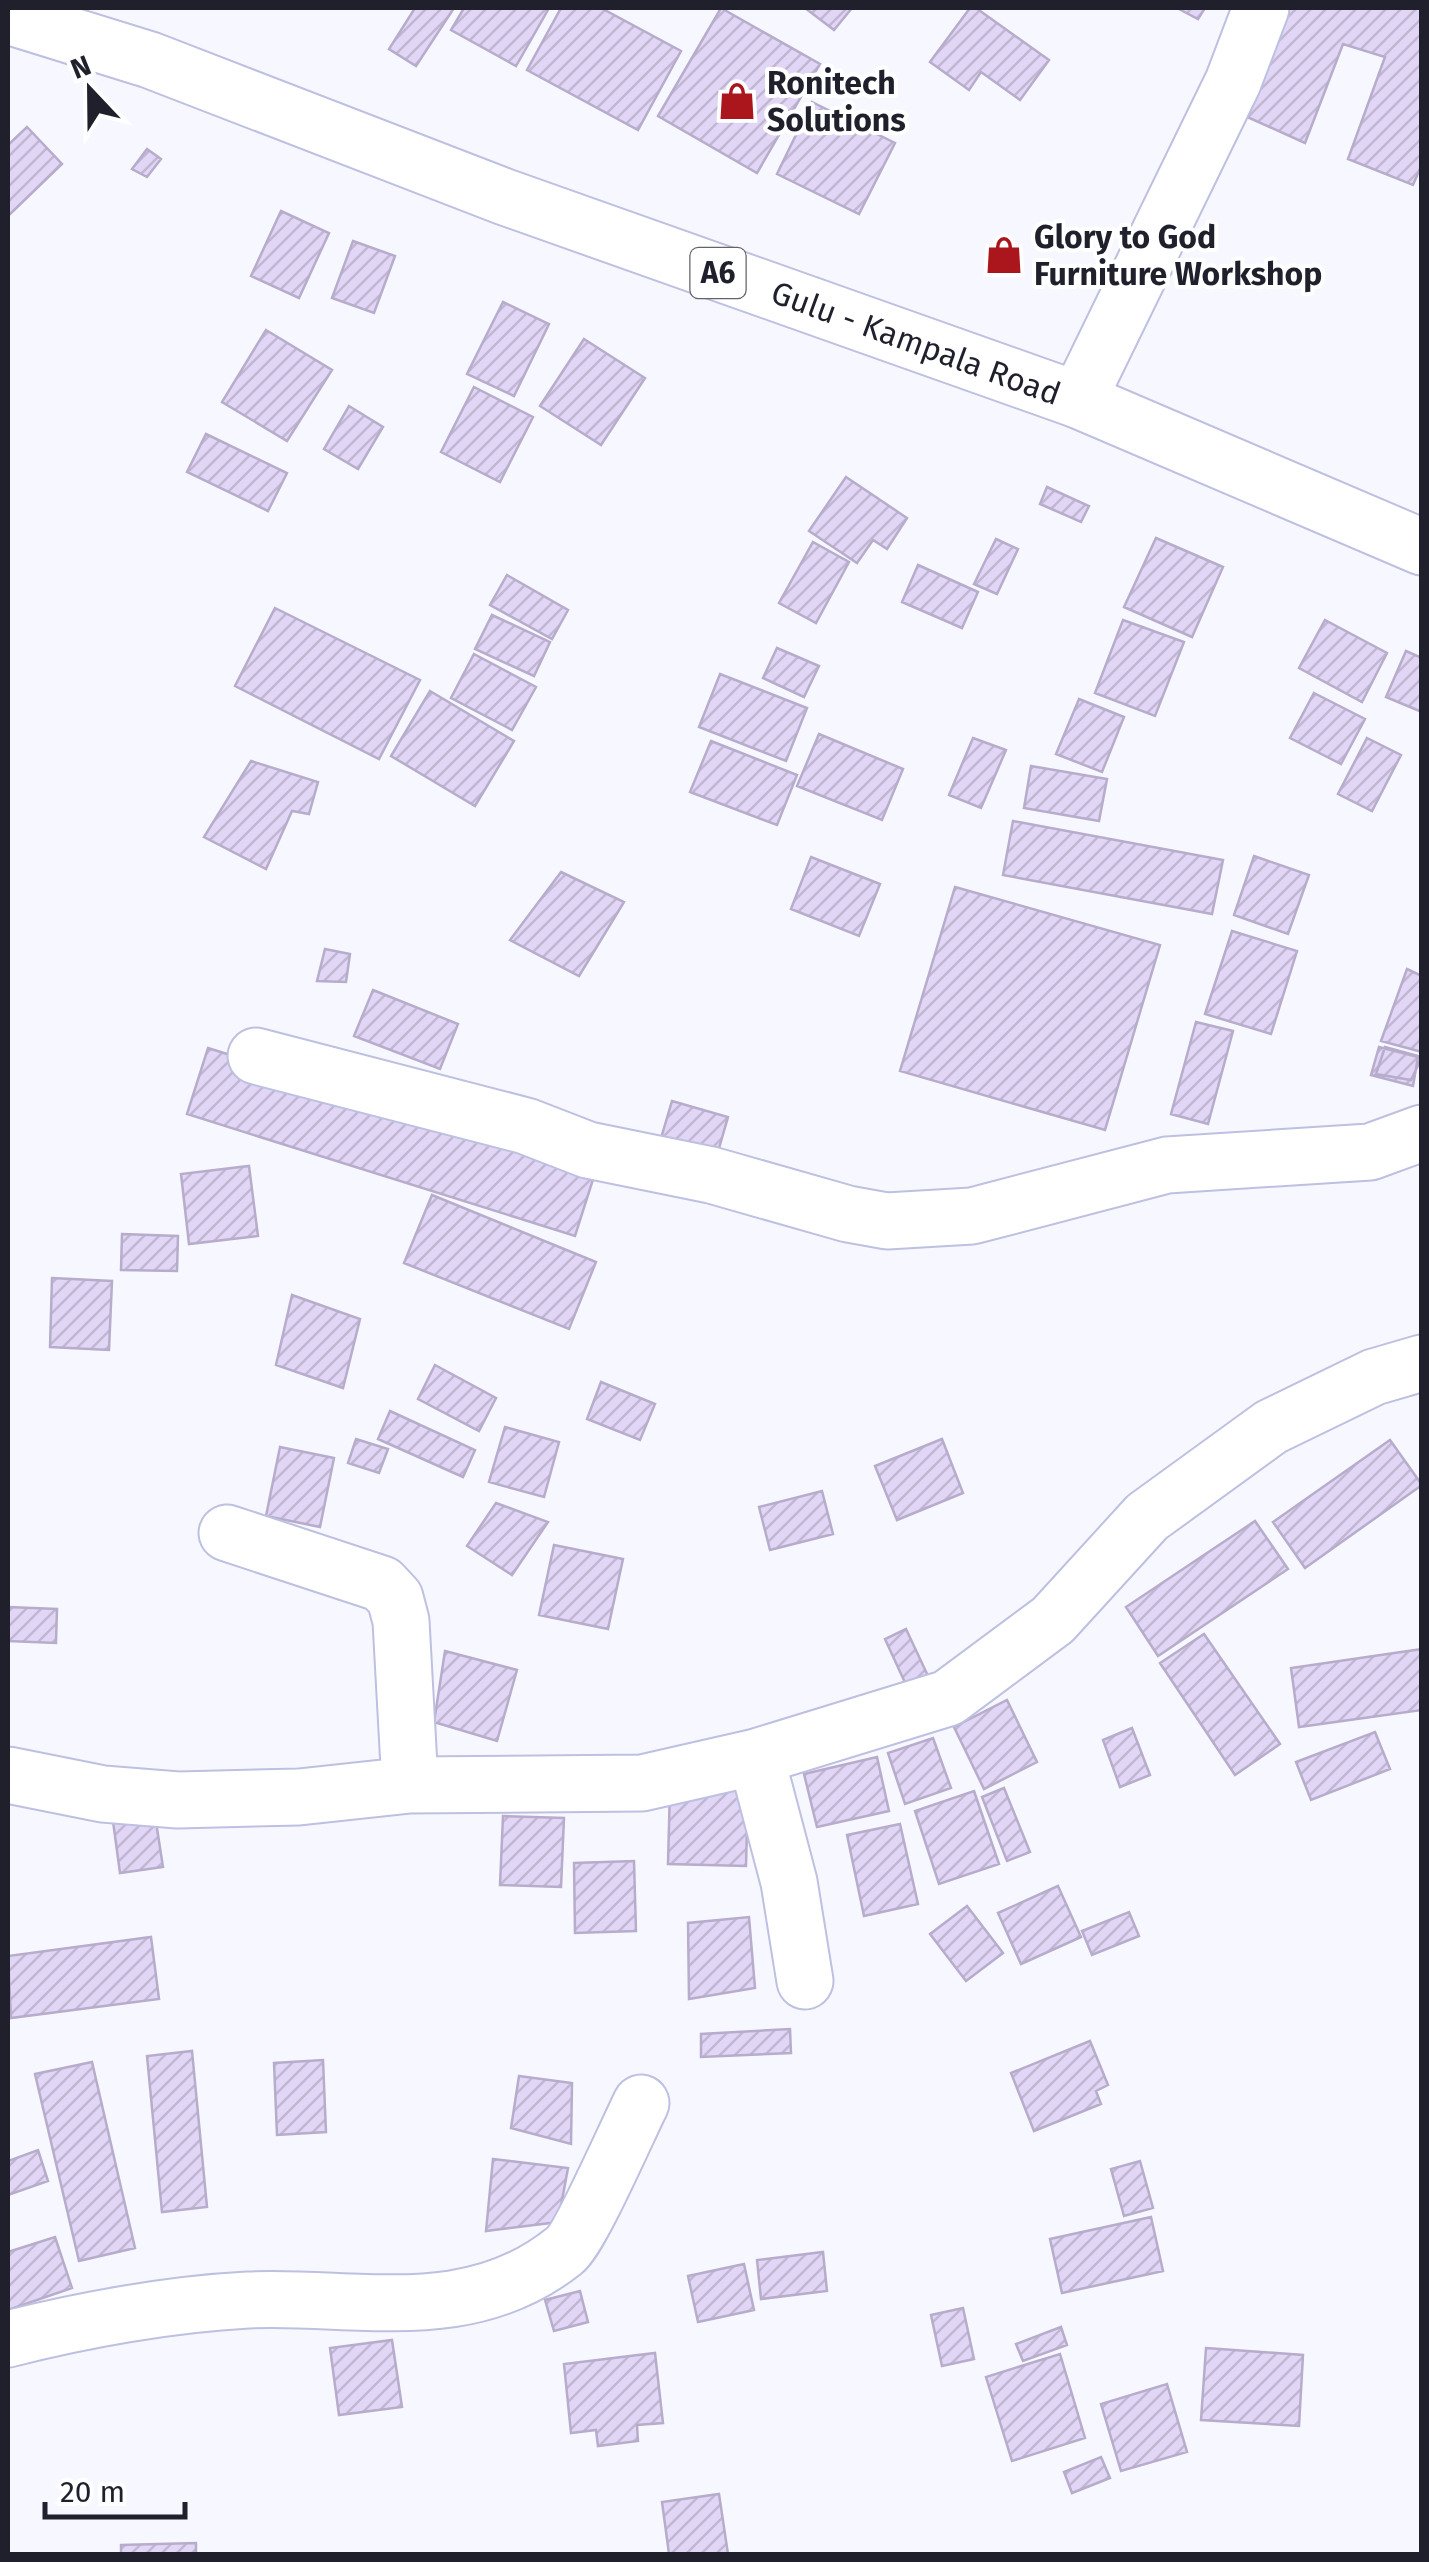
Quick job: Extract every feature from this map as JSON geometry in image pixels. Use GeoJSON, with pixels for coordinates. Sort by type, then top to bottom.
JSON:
{"type":"FeatureCollection","features":[{"type":"Feature","properties":{"kind":"street"},"geometry":{"type":"LineString","coordinates":[[1078,400],[1233,82],[1261,8]]}},
{"type":"Feature","properties":{"kind":"street","name":"Gulu - Kampala Road"},"geometry":{"type":"LineString","coordinates":[[8,16],[150,60],[505,197],[1078,400],[1422,547]]}},
{"type":"Feature","properties":{"kind":"street"},"geometry":{"type":"LineString","coordinates":[[256,1056],[526,1126],[588,1150],[710,1175],[848,1214],[887,1221],[972,1216],[1167,1165],[1370,1152],[1422,1133]]}},
{"type":"Feature","properties":{"kind":"street"},"geometry":{"type":"LineString","coordinates":[[8,1776],[103,1794],[178,1800],[298,1797],[410,1785],[642,1782],[756,1757],[948,1698],[1054,1620],[1147,1518],[1270,1426],[1374,1378],[1422,1363]]}},
{"type":"Feature","properties":{"kind":"street"},"geometry":{"type":"LineString","coordinates":[[227,1532],[382,1584],[395,1598],[401,1621],[410,1785]]}},
{"type":"Feature","properties":{"kind":"street"},"geometry":{"type":"LineString","coordinates":[[756,1757],[789,1882],[805,1981]]}},
{"type":"Feature","properties":{"kind":"street"},"geometry":{"type":"LineString","coordinates":[[8,2339],[54,2327],[248,2300],[434,2305],[490,2288],[532,2272],[568,2249],[641,2103]]}},
{"type":"Feature","properties":{"kind":"building"},"geometry":{"type":"Polygon","coordinates":[[[415,8],[454,8],[416,66],[389,49],[415,8]]]}},
{"type":"Feature","properties":{"kind":"building"},"geometry":{"type":"Polygon","coordinates":[[[464,8],[549,8],[516,66],[451,30],[464,8]]]}},
{"type":"Feature","properties":{"kind":"building"},"geometry":{"type":"Polygon","coordinates":[[[561,8],[601,8],[681,51],[638,130],[527,70],[561,8]]]}},
{"type":"Feature","properties":{"kind":"building"},"geometry":{"type":"Polygon","coordinates":[[[721,8],[820,64],[757,173],[658,116],[721,8]]]}},
{"type":"Feature","properties":{"kind":"building"},"geometry":{"type":"Polygon","coordinates":[[[805,8],[852,8],[834,30],[805,8]]]}},
{"type":"Feature","properties":{"kind":"building"},"geometry":{"type":"Polygon","coordinates":[[[970,8],[976,8],[1049,60],[1020,100],[981,72],[969,90],[930,62],[970,8]]]}},
{"type":"Feature","properties":{"kind":"building"},"geometry":{"type":"Polygon","coordinates":[[[1177,8],[1205,8],[1198,19],[1177,8]]]}},
{"type":"Feature","properties":{"kind":"building"},"geometry":{"type":"Polygon","coordinates":[[[1274,8],[1422,8],[1422,164],[1413,185],[1348,159],[1385,57],[1343,44],[1305,143],[1234,111],[1274,8]]]}},
{"type":"Feature","properties":{"kind":"building"},"geometry":{"type":"Polygon","coordinates":[[[812,102],[895,143],[859,214],[777,174],[812,102]]]}},
{"type":"Feature","properties":{"kind":"building"},"geometry":{"type":"Polygon","coordinates":[[[27,127],[62,164],[8,216],[8,145],[27,127]]]}},
{"type":"Feature","properties":{"kind":"building"},"geometry":{"type":"Polygon","coordinates":[[[147,149],[161,159],[147,177],[132,169],[147,149]]]}},
{"type":"Feature","properties":{"kind":"building"},"geometry":{"type":"Polygon","coordinates":[[[281,211],[329,233],[299,298],[251,276],[281,211]]]}},
{"type":"Feature","properties":{"kind":"building"},"geometry":{"type":"Polygon","coordinates":[[[353,241],[395,256],[374,313],[332,298],[353,241]]]}},
{"type":"Feature","properties":{"kind":"building"},"geometry":{"type":"Polygon","coordinates":[[[503,302],[549,324],[514,396],[467,374],[503,302]]]}},
{"type":"Feature","properties":{"kind":"building"},"geometry":{"type":"Polygon","coordinates":[[[266,330],[332,370],[287,441],[222,402],[266,330]]]}},
{"type":"Feature","properties":{"kind":"building"},"geometry":{"type":"Polygon","coordinates":[[[584,339],[645,378],[601,445],[540,406],[584,339]]]}},
{"type":"Feature","properties":{"kind":"building"},"geometry":{"type":"Polygon","coordinates":[[[474,387],[533,417],[500,482],[441,452],[474,387]]]}},
{"type":"Feature","properties":{"kind":"building"},"geometry":{"type":"Polygon","coordinates":[[[349,406],[383,427],[358,469],[324,449],[349,406]]]}},
{"type":"Feature","properties":{"kind":"building"},"geometry":{"type":"Polygon","coordinates":[[[206,434],[287,473],[268,511],[187,472],[206,434]]]}},
{"type":"Feature","properties":{"kind":"building"},"geometry":{"type":"Polygon","coordinates":[[[846,477],[907,518],[887,549],[873,540],[857,563],[809,531],[846,477]]]}},
{"type":"Feature","properties":{"kind":"building"},"geometry":{"type":"Polygon","coordinates":[[[1047,487],[1089,506],[1081,522],[1040,504],[1047,487]]]}},
{"type":"Feature","properties":{"kind":"building"},"geometry":{"type":"Polygon","coordinates":[[[1156,538],[1223,567],[1192,637],[1124,607],[1156,538]]]}},
{"type":"Feature","properties":{"kind":"building"},"geometry":{"type":"Polygon","coordinates":[[[996,539],[1018,549],[997,594],[974,584],[996,539]]]}},
{"type":"Feature","properties":{"kind":"building"},"geometry":{"type":"Polygon","coordinates":[[[813,542],[849,562],[816,623],[779,603],[813,542]]]}},
{"type":"Feature","properties":{"kind":"building"},"geometry":{"type":"Polygon","coordinates":[[[918,565],[978,592],[962,628],[902,602],[918,565]]]}},
{"type":"Feature","properties":{"kind":"building"},"geometry":{"type":"Polygon","coordinates":[[[507,575],[568,610],[552,639],[490,605],[507,575]]]}},
{"type":"Feature","properties":{"kind":"building"},"geometry":{"type":"Polygon","coordinates":[[[275,608],[420,680],[379,759],[235,686],[275,608]]]}},
{"type":"Feature","properties":{"kind":"building"},"geometry":{"type":"Polygon","coordinates":[[[492,615],[550,642],[534,676],[475,649],[492,615]]]}},
{"type":"Feature","properties":{"kind":"building"},"geometry":{"type":"Polygon","coordinates":[[[1123,620],[1184,642],[1155,716],[1095,693],[1123,620]]]}},
{"type":"Feature","properties":{"kind":"building"},"geometry":{"type":"Polygon","coordinates":[[[1325,620],[1387,653],[1362,702],[1299,668],[1325,620]]]}},
{"type":"Feature","properties":{"kind":"building"},"geometry":{"type":"Polygon","coordinates":[[[777,648],[819,666],[804,697],[763,678],[777,648]]]}},
{"type":"Feature","properties":{"kind":"building"},"geometry":{"type":"Polygon","coordinates":[[[1406,651],[1422,658],[1422,712],[1386,697],[1406,651]]]}},
{"type":"Feature","properties":{"kind":"building"},"geometry":{"type":"Polygon","coordinates":[[[474,654],[536,687],[512,730],[451,698],[474,654]]]}},
{"type":"Feature","properties":{"kind":"building"},"geometry":{"type":"Polygon","coordinates":[[[720,674],[807,708],[786,761],[699,727],[720,674]]]}},
{"type":"Feature","properties":{"kind":"building"},"geometry":{"type":"Polygon","coordinates":[[[430,691],[514,741],[475,806],[391,756],[430,691]]]}},
{"type":"Feature","properties":{"kind":"building"},"geometry":{"type":"Polygon","coordinates":[[[1314,693],[1365,719],[1341,764],[1290,738],[1314,693]]]}},
{"type":"Feature","properties":{"kind":"building"},"geometry":{"type":"Polygon","coordinates":[[[1079,699],[1124,717],[1102,772],[1056,754],[1079,699]]]}},
{"type":"Feature","properties":{"kind":"building"},"geometry":{"type":"Polygon","coordinates":[[[819,734],[903,769],[882,820],[797,786],[819,734]]]}},
{"type":"Feature","properties":{"kind":"building"},"geometry":{"type":"Polygon","coordinates":[[[973,738],[1006,750],[981,808],[949,795],[973,738]]]}},
{"type":"Feature","properties":{"kind":"building"},"geometry":{"type":"Polygon","coordinates":[[[1367,738],[1401,755],[1372,811],[1338,794],[1367,738]]]}},
{"type":"Feature","properties":{"kind":"building"},"geometry":{"type":"Polygon","coordinates":[[[711,741],[797,775],[777,825],[690,792],[711,741]]]}},
{"type":"Feature","properties":{"kind":"building"},"geometry":{"type":"Polygon","coordinates":[[[251,761],[318,782],[309,814],[292,811],[266,869],[204,837],[251,761]]]}},
{"type":"Feature","properties":{"kind":"building"},"geometry":{"type":"Polygon","coordinates":[[[1031,766],[1107,779],[1099,821],[1024,808],[1031,766]]]}},
{"type":"Feature","properties":{"kind":"building"},"geometry":{"type":"Polygon","coordinates":[[[1013,821],[1223,860],[1212,914],[1003,875],[1013,821]]]}},
{"type":"Feature","properties":{"kind":"building"},"geometry":{"type":"Polygon","coordinates":[[[1254,856],[1309,875],[1288,934],[1234,915],[1254,856]]]}},
{"type":"Feature","properties":{"kind":"building"},"geometry":{"type":"Polygon","coordinates":[[[811,857],[880,884],[859,936],[791,909],[811,857]]]}},
{"type":"Feature","properties":{"kind":"building"},"geometry":{"type":"Polygon","coordinates":[[[561,872],[624,902],[579,976],[510,940],[561,872]]]}},
{"type":"Feature","properties":{"kind":"building"},"geometry":{"type":"Polygon","coordinates":[[[955,887],[1160,945],[1105,1130],[900,1071],[955,887]]]}},
{"type":"Feature","properties":{"kind":"building"},"geometry":{"type":"Polygon","coordinates":[[[1232,931],[1297,951],[1271,1034],[1205,1014],[1232,931]]]}},
{"type":"Feature","properties":{"kind":"building"},"geometry":{"type":"Polygon","coordinates":[[[325,949],[350,954],[346,982],[317,981],[325,949]]]}},
{"type":"Feature","properties":{"kind":"building"},"geometry":{"type":"Polygon","coordinates":[[[1407,969],[1422,976],[1422,1052],[1381,1041],[1407,969]]]}},
{"type":"Feature","properties":{"kind":"building"},"geometry":{"type":"Polygon","coordinates":[[[373,990],[458,1024],[440,1069],[354,1036],[373,990]]]}},
{"type":"Feature","properties":{"kind":"building"},"geometry":{"type":"Polygon","coordinates":[[[1196,1022],[1233,1031],[1208,1124],[1171,1114],[1196,1022]]]}},
{"type":"Feature","properties":{"kind":"building"},"geometry":{"type":"Polygon","coordinates":[[[1379,1047],[1418,1057],[1413,1086],[1371,1075],[1379,1047]]]}},
{"type":"Feature","properties":{"kind":"building"},"geometry":{"type":"Polygon","coordinates":[[[1385,1047],[1422,1057],[1411,1080],[1376,1074],[1385,1047]]]}},
{"type":"Feature","properties":{"kind":"building"},"geometry":{"type":"Polygon","coordinates":[[[208,1048],[596,1170],[575,1236],[187,1114],[208,1048]]]}},
{"type":"Feature","properties":{"kind":"building"},"geometry":{"type":"Polygon","coordinates":[[[672,1101],[728,1117],[715,1162],[659,1145],[672,1101]]]}},
{"type":"Feature","properties":{"kind":"building"},"geometry":{"type":"Polygon","coordinates":[[[249,1166],[258,1236],[189,1244],[181,1174],[249,1166]]]}},
{"type":"Feature","properties":{"kind":"building"},"geometry":{"type":"Polygon","coordinates":[[[432,1195],[596,1262],[569,1329],[404,1263],[432,1195]]]}},
{"type":"Feature","properties":{"kind":"building"},"geometry":{"type":"Polygon","coordinates":[[[122,1234],[178,1236],[177,1271],[121,1270],[122,1234]]]}},
{"type":"Feature","properties":{"kind":"building"},"geometry":{"type":"Polygon","coordinates":[[[52,1278],[112,1281],[109,1350],[50,1347],[52,1278]]]}},
{"type":"Feature","properties":{"kind":"building"},"geometry":{"type":"Polygon","coordinates":[[[292,1295],[360,1319],[343,1388],[276,1365],[292,1295]]]}},
{"type":"Feature","properties":{"kind":"building"},"geometry":{"type":"Polygon","coordinates":[[[435,1365],[496,1398],[479,1431],[418,1399],[435,1365]]]}},
{"type":"Feature","properties":{"kind":"building"},"geometry":{"type":"Polygon","coordinates":[[[601,1382],[655,1404],[640,1440],[587,1419],[601,1382]]]}},
{"type":"Feature","properties":{"kind":"building"},"geometry":{"type":"Polygon","coordinates":[[[390,1411],[475,1450],[463,1477],[378,1439],[390,1411]]]}},
{"type":"Feature","properties":{"kind":"building"},"geometry":{"type":"Polygon","coordinates":[[[505,1427],[559,1442],[544,1497],[489,1482],[505,1427]]]}},
{"type":"Feature","properties":{"kind":"building"},"geometry":{"type":"Polygon","coordinates":[[[356,1439],[388,1449],[379,1473],[348,1463],[356,1439]]]}},
{"type":"Feature","properties":{"kind":"building"},"geometry":{"type":"Polygon","coordinates":[[[942,1439],[963,1493],[897,1520],[875,1466],[942,1439]]]}},
{"type":"Feature","properties":{"kind":"building"},"geometry":{"type":"Polygon","coordinates":[[[1390,1440],[1422,1485],[1305,1568],[1273,1522],[1390,1440]]]}},
{"type":"Feature","properties":{"kind":"building"},"geometry":{"type":"Polygon","coordinates":[[[280,1447],[334,1458],[320,1527],[266,1516],[280,1447]]]}},
{"type":"Feature","properties":{"kind":"building"},"geometry":{"type":"Polygon","coordinates":[[[822,1491],[833,1534],[770,1550],[759,1507],[822,1491]]]}},
{"type":"Feature","properties":{"kind":"building"},"geometry":{"type":"Polygon","coordinates":[[[496,1503],[548,1522],[512,1575],[467,1546],[496,1503]]]}},
{"type":"Feature","properties":{"kind":"building"},"geometry":{"type":"Polygon","coordinates":[[[1255,1521],[1288,1569],[1158,1656],[1126,1607],[1255,1521]]]}},
{"type":"Feature","properties":{"kind":"building"},"geometry":{"type":"Polygon","coordinates":[[[554,1545],[623,1559],[608,1629],[539,1615],[554,1545]]]}},
{"type":"Feature","properties":{"kind":"building"},"geometry":{"type":"Polygon","coordinates":[[[8,1607],[57,1609],[56,1643],[8,1641],[8,1607]]]}},
{"type":"Feature","properties":{"kind":"building"},"geometry":{"type":"Polygon","coordinates":[[[906,1629],[929,1678],[907,1687],[885,1639],[906,1629]]]}},
{"type":"Feature","properties":{"kind":"building"},"geometry":{"type":"Polygon","coordinates":[[[1204,1634],[1280,1744],[1235,1775],[1160,1663],[1204,1634]]]}},
{"type":"Feature","properties":{"kind":"building"},"geometry":{"type":"Polygon","coordinates":[[[1422,1649],[1422,1710],[1299,1727],[1291,1668],[1422,1649]]]}},
{"type":"Feature","properties":{"kind":"building"},"geometry":{"type":"Polygon","coordinates":[[[445,1651],[517,1670],[497,1741],[434,1722],[445,1651]]]}},
{"type":"Feature","properties":{"kind":"building"},"geometry":{"type":"Polygon","coordinates":[[[1007,1700],[1037,1762],[984,1789],[954,1727],[1007,1700]]]}},
{"type":"Feature","properties":{"kind":"building"},"geometry":{"type":"Polygon","coordinates":[[[1132,1728],[1150,1775],[1120,1787],[1103,1740],[1132,1728]]]}},
{"type":"Feature","properties":{"kind":"building"},"geometry":{"type":"Polygon","coordinates":[[[1375,1732],[1390,1769],[1311,1800],[1296,1762],[1375,1732]]]}},
{"type":"Feature","properties":{"kind":"building"},"geometry":{"type":"Polygon","coordinates":[[[933,1738],[951,1788],[905,1804],[888,1753],[933,1738]]]}},
{"type":"Feature","properties":{"kind":"building"},"geometry":{"type":"Polygon","coordinates":[[[877,1757],[889,1811],[817,1827],[804,1774],[877,1757]]]}},
{"type":"Feature","properties":{"kind":"building"},"geometry":{"type":"Polygon","coordinates":[[[670,1788],[748,1790],[746,1866],[668,1864],[670,1788]]]}},
{"type":"Feature","properties":{"kind":"building"},"geometry":{"type":"Polygon","coordinates":[[[1004,1788],[1030,1852],[1007,1861],[982,1797],[1004,1788]]]}},
{"type":"Feature","properties":{"kind":"building"},"geometry":{"type":"Polygon","coordinates":[[[974,1791],[999,1864],[939,1884],[915,1811],[974,1791]]]}},
{"type":"Feature","properties":{"kind":"building"},"geometry":{"type":"Polygon","coordinates":[[[154,1809],[163,1867],[120,1873],[112,1814],[154,1809]]]}},
{"type":"Feature","properties":{"kind":"building"},"geometry":{"type":"Polygon","coordinates":[[[503,1816],[564,1818],[561,1887],[500,1885],[503,1816]]]}},
{"type":"Feature","properties":{"kind":"building"},"geometry":{"type":"Polygon","coordinates":[[[900,1824],[918,1904],[864,1916],[847,1835],[900,1824]]]}},
{"type":"Feature","properties":{"kind":"building"},"geometry":{"type":"Polygon","coordinates":[[[634,1861],[636,1931],[575,1933],[574,1863],[634,1861]]]}},
{"type":"Feature","properties":{"kind":"building"},"geometry":{"type":"Polygon","coordinates":[[[1058,1886],[1081,1937],[1021,1964],[998,1913],[1058,1886]]]}},
{"type":"Feature","properties":{"kind":"building"},"geometry":{"type":"Polygon","coordinates":[[[967,1906],[1003,1953],[966,1981],[930,1934],[967,1906]]]}},
{"type":"Feature","properties":{"kind":"building"},"geometry":{"type":"Polygon","coordinates":[[[1129,1912],[1139,1936],[1092,1955],[1082,1931],[1129,1912]]]}},
{"type":"Feature","properties":{"kind":"building"},"geometry":{"type":"Polygon","coordinates":[[[749,1917],[755,1988],[689,1999],[688,1923],[749,1917]]]}},
{"type":"Feature","properties":{"kind":"building"},"geometry":{"type":"Polygon","coordinates":[[[151,1937],[159,1999],[11,2018],[8,1956],[151,1937]]]}},
{"type":"Feature","properties":{"kind":"building"},"geometry":{"type":"Polygon","coordinates":[[[790,2029],[791,2053],[701,2057],[701,2034],[790,2029]]]}},
{"type":"Feature","properties":{"kind":"building"},"geometry":{"type":"Polygon","coordinates":[[[1090,2041],[1108,2085],[1096,2091],[1101,2104],[1034,2131],[1011,2073],[1090,2041]]]}},
{"type":"Feature","properties":{"kind":"building"},"geometry":{"type":"Polygon","coordinates":[[[192,2051],[207,2207],[162,2212],[147,2056],[192,2051]]]}},
{"type":"Feature","properties":{"kind":"building"},"geometry":{"type":"Polygon","coordinates":[[[323,2060],[326,2132],[277,2135],[274,2063],[323,2060]]]}},
{"type":"Feature","properties":{"kind":"building"},"geometry":{"type":"Polygon","coordinates":[[[92,2062],[135,2248],[79,2261],[35,2074],[92,2062]]]}},
{"type":"Feature","properties":{"kind":"building"},"geometry":{"type":"Polygon","coordinates":[[[519,2076],[572,2083],[571,2144],[511,2128],[519,2076]]]}},
{"type":"Feature","properties":{"kind":"building"},"geometry":{"type":"Polygon","coordinates":[[[38,2150],[48,2181],[8,2195],[8,2161],[38,2150]]]}},
{"type":"Feature","properties":{"kind":"building"},"geometry":{"type":"Polygon","coordinates":[[[493,2159],[568,2168],[558,2222],[486,2231],[493,2159]]]}},
{"type":"Feature","properties":{"kind":"building"},"geometry":{"type":"Polygon","coordinates":[[[1140,2161],[1153,2208],[1124,2216],[1111,2169],[1140,2161]]]}},
{"type":"Feature","properties":{"kind":"building"},"geometry":{"type":"Polygon","coordinates":[[[1151,2217],[1163,2271],[1062,2293],[1050,2239],[1151,2217]]]}},
{"type":"Feature","properties":{"kind":"building"},"geometry":{"type":"Polygon","coordinates":[[[55,2237],[72,2288],[8,2310],[8,2252],[55,2237]]]}},
{"type":"Feature","properties":{"kind":"building"},"geometry":{"type":"Polygon","coordinates":[[[823,2252],[827,2291],[761,2299],[757,2260],[823,2252]]]}},
{"type":"Feature","properties":{"kind":"building"},"geometry":{"type":"Polygon","coordinates":[[[744,2264],[754,2310],[698,2322],[688,2276],[744,2264]]]}},
{"type":"Feature","properties":{"kind":"building"},"geometry":{"type":"Polygon","coordinates":[[[580,2291],[588,2322],[554,2331],[545,2300],[580,2291]]]}},
{"type":"Feature","properties":{"kind":"building"},"geometry":{"type":"Polygon","coordinates":[[[963,2308],[974,2359],[942,2366],[931,2315],[963,2308]]]}},
{"type":"Feature","properties":{"kind":"building"},"geometry":{"type":"Polygon","coordinates":[[[1061,2327],[1067,2345],[1023,2361],[1016,2344],[1061,2327]]]}},
{"type":"Feature","properties":{"kind":"building"},"geometry":{"type":"Polygon","coordinates":[[[392,2340],[402,2407],[339,2415],[330,2348],[392,2340]]]}},
{"type":"Feature","properties":{"kind":"building"},"geometry":{"type":"Polygon","coordinates":[[[1206,2348],[1303,2355],[1299,2426],[1201,2420],[1206,2348]]]}},
{"type":"Feature","properties":{"kind":"building"},"geometry":{"type":"Polygon","coordinates":[[[655,2353],[663,2423],[637,2425],[638,2441],[598,2446],[596,2430],[571,2433],[564,2364],[655,2353]]]}},
{"type":"Feature","properties":{"kind":"building"},"geometry":{"type":"Polygon","coordinates":[[[1060,2354],[1085,2438],[1012,2461],[986,2377],[1060,2354]]]}},
{"type":"Feature","properties":{"kind":"building"},"geometry":{"type":"Polygon","coordinates":[[[1167,2384],[1187,2452],[1121,2471],[1101,2404],[1167,2384]]]}},
{"type":"Feature","properties":{"kind":"building"},"geometry":{"type":"Polygon","coordinates":[[[1101,2457],[1110,2478],[1072,2493],[1064,2472],[1101,2457]]]}},
{"type":"Feature","properties":{"kind":"building"},"geometry":{"type":"Polygon","coordinates":[[[719,2494],[728,2554],[669,2554],[662,2502],[719,2494]]]}},
{"type":"Feature","properties":{"kind":"building"},"geometry":{"type":"Polygon","coordinates":[[[196,2543],[196,2554],[121,2554],[121,2545],[196,2543]]]}},
{"type":"Feature","properties":{"kind":"place","name":"Ronitech Solutions"},"geometry":{"type":"Point","coordinates":[737,101]}},
{"type":"Feature","properties":{"kind":"place","name":"Glory to God Furniture Workshop"},"geometry":{"type":"Point","coordinates":[1004,255]}}]}
